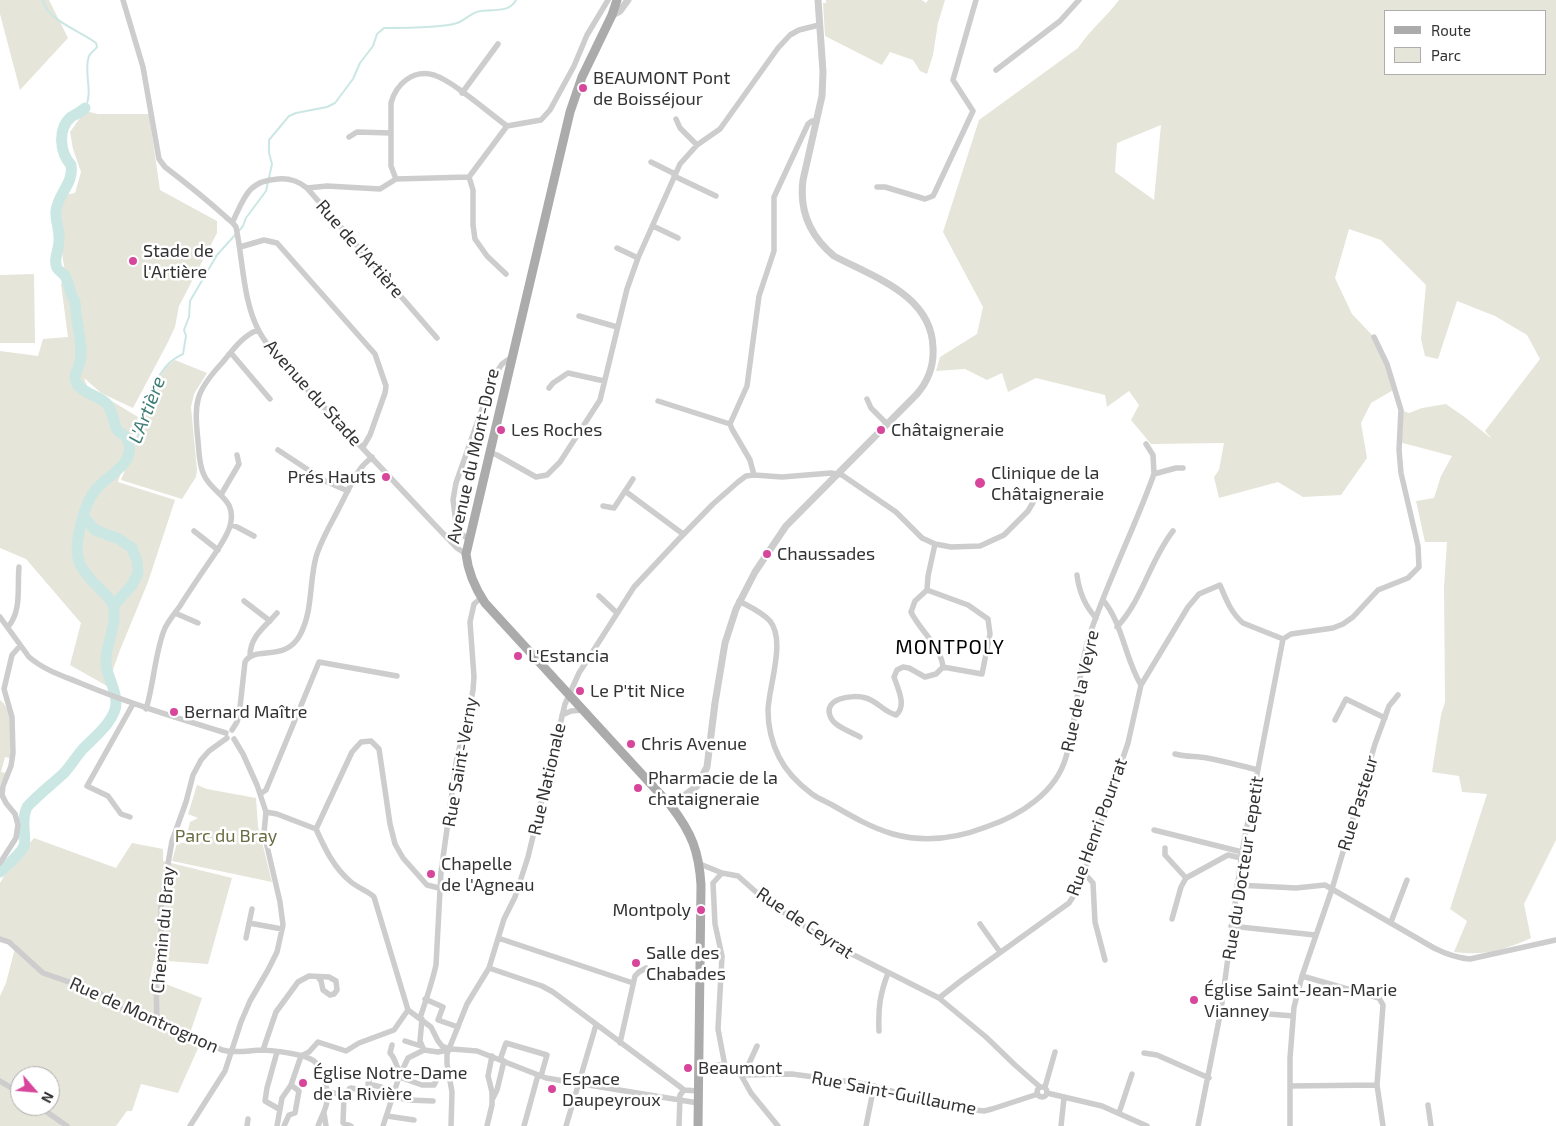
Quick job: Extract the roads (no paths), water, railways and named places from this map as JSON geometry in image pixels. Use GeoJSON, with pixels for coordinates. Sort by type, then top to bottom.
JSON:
{"type":"FeatureCollection","features":[{"type":"Feature","properties":{"kind":"main road","name":"Avenue du Mont-Dore"},"geometry":{"type":"LineString","coordinates":[[617,0],[612,15],[582,77],[570,112],[466,554],[468,569],[481,598],[672,806],[693,839],[700,864],[701,885],[698,1126]]}},
{"type":"Feature","properties":{"kind":"street","name":"Avenue du Stade"},"geometry":{"type":"LineString","coordinates":[[123,0],[143,68],[160,162],[228,219],[233,221],[240,247],[250,308],[258,330],[274,354],[457,548],[466,554]]}},
{"type":"Feature","properties":{"kind":"street"},"geometry":{"type":"LineString","coordinates":[[469,178],[507,126],[541,120],[550,110],[574,66],[587,36],[608,0]]}},
{"type":"Feature","properties":{"kind":"street"},"geometry":{"type":"LineString","coordinates":[[612,15],[620,11],[628,0]]}},
{"type":"Feature","properties":{"kind":"street"},"geometry":{"type":"LineString","coordinates":[[672,806],[697,786],[707,767],[713,715],[725,643],[740,601],[755,572],[786,526],[917,394],[926,381],[933,359],[932,337],[924,316],[910,298],[834,256],[819,243],[808,226],[804,215],[802,192],[823,84],[818,0]]}},
{"type":"Feature","properties":{"kind":"street"},"geometry":{"type":"LineString","coordinates":[[877,187],[885,187],[925,199],[935,192],[974,111],[952,80],[976,0]]}},
{"type":"Feature","properties":{"kind":"street"},"geometry":{"type":"LineString","coordinates":[[996,70],[1060,20],[1079,0]]}},
{"type":"Feature","properties":{"kind":"street"},"geometry":{"type":"LineString","coordinates":[[489,452],[536,477],[547,475],[560,462],[600,400],[627,289],[638,258],[680,164],[697,145],[720,129],[778,48],[790,35],[799,30],[819,25]]}},
{"type":"Feature","properties":{"kind":"street"},"geometry":{"type":"LineString","coordinates":[[462,93],[498,44]]}},
{"type":"Feature","properties":{"kind":"street"},"geometry":{"type":"LineString","coordinates":[[396,179],[391,166],[391,103],[393,94],[412,75],[423,73],[442,79],[507,126]]}},
{"type":"Feature","properties":{"kind":"street"},"geometry":{"type":"LineString","coordinates":[[676,119],[680,128],[697,145]]}},
{"type":"Feature","properties":{"kind":"street"},"geometry":{"type":"LineString","coordinates":[[817,121],[812,121],[808,124],[774,197],[774,251],[759,296],[747,386],[730,424],[750,460],[754,475],[782,477],[824,473],[838,474],[889,506],[922,538],[935,544],[963,548],[980,546],[1004,535],[1028,511],[1036,494]]}},
{"type":"Feature","properties":{"kind":"street"},"geometry":{"type":"LineString","coordinates":[[349,137],[356,132],[391,133]]}},
{"type":"Feature","properties":{"kind":"street"},"geometry":{"type":"LineString","coordinates":[[651,162],[716,196]]}},
{"type":"Feature","properties":{"kind":"street"},"geometry":{"type":"LineString","coordinates":[[307,188],[328,186],[380,189],[396,179],[469,178]]}},
{"type":"Feature","properties":{"kind":"street"},"geometry":{"type":"LineString","coordinates":[[469,178],[473,190],[475,239],[487,256],[506,274]]}},
{"type":"Feature","properties":{"kind":"street","name":"Rue de l'Artière"},"geometry":{"type":"LineString","coordinates":[[233,221],[249,191],[254,186],[263,180],[293,179],[307,188],[437,338]]}},
{"type":"Feature","properties":{"kind":"street"},"geometry":{"type":"LineString","coordinates":[[653,226],[678,238]]}},
{"type":"Feature","properties":{"kind":"street"},"geometry":{"type":"LineString","coordinates":[[240,247],[264,240],[271,240],[277,243],[372,349],[386,386],[386,394],[370,435],[363,447]]}},
{"type":"Feature","properties":{"kind":"street"},"geometry":{"type":"LineString","coordinates":[[617,248],[638,258]]}},
{"type":"Feature","properties":{"kind":"street"},"geometry":{"type":"LineString","coordinates":[[580,316],[617,327]]}},
{"type":"Feature","properties":{"kind":"street"},"geometry":{"type":"LineString","coordinates":[[146,709],[161,640],[166,627],[218,550],[230,525],[230,507],[222,494],[211,485],[204,475],[200,462],[195,411],[198,398],[202,387],[246,336],[258,330]]}},
{"type":"Feature","properties":{"kind":"street"},"geometry":{"type":"LineString","coordinates":[[1283,639],[1291,634],[1333,628],[1343,624],[1378,590],[1408,578],[1419,567],[1418,546],[1401,473],[1399,450],[1401,410],[1387,364],[1374,336]]}},
{"type":"Feature","properties":{"kind":"street"},"geometry":{"type":"LineString","coordinates":[[231,353],[270,399]]}},
{"type":"Feature","properties":{"kind":"street"},"geometry":{"type":"LineString","coordinates":[[468,540],[457,530],[453,500],[456,483],[493,378],[502,364],[512,357]]}},
{"type":"Feature","properties":{"kind":"street"},"geometry":{"type":"LineString","coordinates":[[549,388],[553,382],[568,373],[584,375],[604,381]]}},
{"type":"Feature","properties":{"kind":"street"},"geometry":{"type":"LineString","coordinates":[[867,399],[871,408],[887,424]]}},
{"type":"Feature","properties":{"kind":"street"},"geometry":{"type":"LineString","coordinates":[[658,401],[730,424]]}},
{"type":"Feature","properties":{"kind":"street"},"geometry":{"type":"LineString","coordinates":[[1146,444],[1152,455],[1154,474],[1183,468]]}},
{"type":"Feature","properties":{"kind":"street"},"geometry":{"type":"LineString","coordinates":[[278,450],[325,481],[348,492]]}},
{"type":"Feature","properties":{"kind":"street"},"geometry":{"type":"LineString","coordinates":[[222,494],[238,464],[237,455]]}},
{"type":"Feature","properties":{"kind":"street"},"geometry":{"type":"LineString","coordinates":[[230,735],[237,722],[244,683],[245,662],[254,654],[280,652],[294,643],[300,636],[311,598],[316,556],[321,543],[360,469],[372,457]]}},
{"type":"Feature","properties":{"kind":"street","name":"Rue de la Veyre"},"geometry":{"type":"LineString","coordinates":[[740,601],[762,613],[772,623],[776,633],[778,646],[768,710],[772,740],[779,758],[789,772],[812,794],[886,832],[927,840],[968,834],[1006,820],[1036,801],[1055,780],[1066,758],[1086,649],[1096,618],[1154,474]]}},
{"type":"Feature","properties":{"kind":"street","name":"Rue Nationale"},"geometry":{"type":"LineString","coordinates":[[452,1126],[452,1092],[447,1064],[449,1049],[471,996],[489,968],[504,919],[516,897],[528,857],[562,715],[579,673],[634,587],[683,534],[738,482],[746,476],[754,475]]}},
{"type":"Feature","properties":{"kind":"street"},"geometry":{"type":"LineString","coordinates":[[602,506],[614,508],[633,479]]}},
{"type":"Feature","properties":{"kind":"street"},"geometry":{"type":"LineString","coordinates":[[625,491],[683,534]]}},
{"type":"Feature","properties":{"kind":"street"},"geometry":{"type":"LineString","coordinates":[[230,525],[254,536]]}},
{"type":"Feature","properties":{"kind":"street"},"geometry":{"type":"LineString","coordinates":[[194,531],[218,550]]}},
{"type":"Feature","properties":{"kind":"street"},"geometry":{"type":"LineString","coordinates":[[1117,627],[1142,587],[1165,540],[1173,531]]}},
{"type":"Feature","properties":{"kind":"street"},"geometry":{"type":"LineString","coordinates":[[935,544],[927,590],[915,601],[911,612],[916,623],[942,656],[943,667]]}},
{"type":"Feature","properties":{"kind":"street"},"geometry":{"type":"LineString","coordinates":[[8,627],[14,620],[16,610],[19,567]]}},
{"type":"Feature","properties":{"kind":"street"},"geometry":{"type":"LineString","coordinates":[[1077,575],[1079,586],[1089,609],[1096,618]]}},
{"type":"Feature","properties":{"kind":"street","name":"Rue Henri Pourrat"},"geometry":{"type":"LineString","coordinates":[[939,998],[1069,903],[1078,889],[1084,873],[1128,743],[1141,686],[1188,607],[1199,594],[1220,585],[1228,605],[1238,619],[1243,623],[1283,639]]}},
{"type":"Feature","properties":{"kind":"street"},"geometry":{"type":"LineString","coordinates":[[927,590],[968,606],[988,619],[990,634],[982,674],[943,667]]}},
{"type":"Feature","properties":{"kind":"street"},"geometry":{"type":"LineString","coordinates":[[599,596],[618,613]]}},
{"type":"Feature","properties":{"kind":"street","name":"Rue Saint-Verny"},"geometry":{"type":"LineString","coordinates":[[423,1048],[420,1035],[421,1018],[436,966],[439,888],[457,757],[473,690],[474,677],[470,622],[474,604],[481,598]]}},
{"type":"Feature","properties":{"kind":"street"},"geometry":{"type":"LineString","coordinates":[[1103,600],[1111,609],[1133,672],[1141,686]]}},
{"type":"Feature","properties":{"kind":"street"},"geometry":{"type":"LineString","coordinates":[[244,601],[270,621]]}},
{"type":"Feature","properties":{"kind":"street"},"geometry":{"type":"LineString","coordinates":[[175,613],[198,623]]}},
{"type":"Feature","properties":{"kind":"street"},"geometry":{"type":"LineString","coordinates":[[250,656],[251,644],[254,638],[277,613]]}},
{"type":"Feature","properties":{"kind":"street"},"geometry":{"type":"LineString","coordinates":[[0,617],[20,646],[35,662],[45,668],[115,698],[230,735],[243,754],[260,794],[266,812],[264,833],[280,902],[282,930],[277,952],[250,1001],[232,1052],[220,1079],[204,1101],[191,1126]]}},
{"type":"Feature","properties":{"kind":"street","name":"Rue du Docteur Lepetit"},"geometry":{"type":"LineString","coordinates":[[1198,1126],[1221,1010],[1242,855],[1283,639]]}},
{"type":"Feature","properties":{"kind":"street"},"geometry":{"type":"LineString","coordinates":[[0,863],[16,838],[18,825],[18,818],[2,799],[1,790],[11,766],[13,753],[13,725],[4,688],[12,655],[20,646]]}},
{"type":"Feature","properties":{"kind":"street"},"geometry":{"type":"LineString","coordinates":[[260,794],[266,790],[319,662],[397,676]]}},
{"type":"Feature","properties":{"kind":"street"},"geometry":{"type":"LineString","coordinates":[[860,737],[836,724],[832,719],[830,710],[835,702],[843,697],[867,698],[888,713],[896,715],[900,712],[902,705],[894,677],[898,670],[903,667],[909,668],[925,677],[936,674],[943,667]]}},
{"type":"Feature","properties":{"kind":"street","name":"Rue Pasteur"},"geometry":{"type":"LineString","coordinates":[[1290,1126],[1290,1058],[1293,1016],[1302,976],[1332,889],[1389,706],[1398,695]]}},
{"type":"Feature","properties":{"kind":"street"},"geometry":{"type":"LineString","coordinates":[[1335,720],[1346,699],[1385,718]]}},
{"type":"Feature","properties":{"kind":"street"},"geometry":{"type":"LineString","coordinates":[[130,817],[121,814],[108,796],[87,786],[133,704]]}},
{"type":"Feature","properties":{"kind":"street","name":"Rue Nationale"},"geometry":{"type":"LineString","coordinates":[[562,715],[571,711],[583,710]]}},
{"type":"Feature","properties":{"kind":"street","name":"Chemin du Bray"},"geometry":{"type":"LineString","coordinates":[[157,1021],[156,982],[161,930],[161,904],[172,841],[186,802],[193,774],[209,751],[230,735]]}},
{"type":"Feature","properties":{"kind":"street"},"geometry":{"type":"LineString","coordinates":[[316,829],[352,752],[361,742],[371,742],[379,749],[390,824],[395,844],[403,858],[427,884],[439,888]]}},
{"type":"Feature","properties":{"kind":"street"},"geometry":{"type":"LineString","coordinates":[[1175,754],[1188,758],[1199,756],[1210,758],[1258,770]]}},
{"type":"Feature","properties":{"kind":"street"},"geometry":{"type":"LineString","coordinates":[[266,812],[278,814],[316,829],[336,867],[352,883],[374,897],[408,1010],[432,1028],[442,1046],[449,1049],[477,1051],[539,1075],[579,1084],[698,1102]]}},
{"type":"Feature","properties":{"kind":"street"},"geometry":{"type":"LineString","coordinates":[[1154,830],[1242,855]]}},
{"type":"Feature","properties":{"kind":"street"},"geometry":{"type":"LineString","coordinates":[[1165,848],[1165,855],[1186,878]]}},
{"type":"Feature","properties":{"kind":"street"},"geometry":{"type":"LineString","coordinates":[[1172,918],[1181,887],[1186,878],[1228,855],[1242,855]]}},
{"type":"Feature","properties":{"kind":"street","name":"Rue de Ceyrat"},"geometry":{"type":"LineString","coordinates":[[700,864],[722,873],[738,876],[765,900],[830,943],[939,998],[980,1031],[1015,1066],[1044,1089]]}},
{"type":"Feature","properties":{"kind":"street"},"geometry":{"type":"LineString","coordinates":[[701,885],[713,883],[722,873]]}},
{"type":"Feature","properties":{"kind":"street"},"geometry":{"type":"LineString","coordinates":[[1084,873],[1093,883],[1095,922],[1105,960]]}},
{"type":"Feature","properties":{"kind":"street"},"geometry":{"type":"LineString","coordinates":[[1391,922],[1407,880]]}},
{"type":"Feature","properties":{"kind":"street"},"geometry":{"type":"LineString","coordinates":[[713,883],[715,924],[722,956],[718,1029],[725,1066]]}},
{"type":"Feature","properties":{"kind":"street"},"geometry":{"type":"LineString","coordinates":[[1237,885],[1296,888],[1325,885],[1434,948],[1460,958],[1480,957],[1556,940]]}},
{"type":"Feature","properties":{"kind":"street"},"geometry":{"type":"LineString","coordinates":[[246,938],[252,909]]}},
{"type":"Feature","properties":{"kind":"street"},"geometry":{"type":"LineString","coordinates":[[249,923],[282,930]]}},
{"type":"Feature","properties":{"kind":"street"},"geometry":{"type":"LineString","coordinates":[[980,924],[1000,952]]}},
{"type":"Feature","properties":{"kind":"street"},"geometry":{"type":"LineString","coordinates":[[1231,926],[1315,935]]}},
{"type":"Feature","properties":{"kind":"street"},"geometry":{"type":"LineString","coordinates":[[498,938],[633,983]]}},
{"type":"Feature","properties":{"kind":"street","name":"Rue de Montrognon"},"geometry":{"type":"LineString","coordinates":[[0,939],[9,942],[43,973],[98,992],[124,1010],[157,1021],[216,1048],[232,1052],[263,1050],[301,1056]]}},
{"type":"Feature","properties":{"kind":"street"},"geometry":{"type":"LineString","coordinates":[[489,968],[542,986],[553,992],[682,1088],[698,1091]]}},
{"type":"Feature","properties":{"kind":"street"},"geometry":{"type":"LineString","coordinates":[[620,1043],[635,976],[646,968]]}},
{"type":"Feature","properties":{"kind":"street"},"geometry":{"type":"LineString","coordinates":[[879,1031],[878,1011],[880,994],[888,973]]}},
{"type":"Feature","properties":{"kind":"street"},"geometry":{"type":"LineString","coordinates":[[1302,976],[1379,998],[1383,1005],[1377,1085],[1383,1126]]}},
{"type":"Feature","properties":{"kind":"street"},"geometry":{"type":"LineString","coordinates":[[263,1050],[274,1016],[284,1000],[303,978],[318,977]]}},
{"type":"Feature","properties":{"kind":"street"},"geometry":{"type":"LineString","coordinates":[[425,999],[443,1007],[436,1024],[432,1028]]}},
{"type":"Feature","properties":{"kind":"street"},"geometry":{"type":"LineString","coordinates":[[277,1126],[282,1098],[291,1085],[301,1056],[318,1042],[346,1051],[359,1043],[394,1030],[408,1010]]}},
{"type":"Feature","properties":{"kind":"street"},"geometry":{"type":"LineString","coordinates":[[1221,1010],[1293,1016]]}},
{"type":"Feature","properties":{"kind":"street"},"geometry":{"type":"LineString","coordinates":[[438,1020],[458,1026]]}},
{"type":"Feature","properties":{"kind":"street"},"geometry":{"type":"LineString","coordinates":[[566,1126],[596,1025]]}},
{"type":"Feature","properties":{"kind":"street"},"geometry":{"type":"LineString","coordinates":[[405,1041],[438,1052],[449,1049]]}},
{"type":"Feature","properties":{"kind":"street"},"geometry":{"type":"LineString","coordinates":[[487,1126],[493,1098],[497,1090],[506,1043],[547,1055],[524,1126]]}},
{"type":"Feature","properties":{"kind":"street"},"geometry":{"type":"LineString","coordinates":[[392,1045],[390,1053],[395,1059],[400,1075],[422,1085],[434,1086],[436,1081]]}},
{"type":"Feature","properties":{"kind":"street"},"geometry":{"type":"LineString","coordinates":[[744,1075],[757,1046]]}},
{"type":"Feature","properties":{"kind":"street"},"geometry":{"type":"LineString","coordinates":[[383,1126],[396,1085],[408,1058],[423,1048]]}},
{"type":"Feature","properties":{"kind":"street"},"geometry":{"type":"LineString","coordinates":[[277,1052],[265,1101],[279,1109]]}},
{"type":"Feature","properties":{"kind":"street"},"geometry":{"type":"LineString","coordinates":[[1055,1052],[1044,1089],[1064,1098],[1102,1106],[1147,1126]]}},
{"type":"Feature","properties":{"kind":"street"},"geometry":{"type":"LineString","coordinates":[[1144,1053],[1157,1055],[1209,1078]]}},
{"type":"Feature","properties":{"kind":"street"},"geometry":{"type":"LineString","coordinates":[[301,1056],[314,1061],[328,1091],[328,1099],[318,1126]]}},
{"type":"Feature","properties":{"kind":"street"},"geometry":{"type":"LineString","coordinates":[[492,1056],[488,1076],[493,1098]]}},
{"type":"Feature","properties":{"kind":"street"},"geometry":{"type":"LineString","coordinates":[[699,1068],[725,1066],[744,1075],[751,1093],[778,1126]]}},
{"type":"Feature","properties":{"kind":"street"},"geometry":{"type":"LineString","coordinates":[[372,1072],[368,1084],[381,1087],[380,1094]]}},
{"type":"Feature","properties":{"kind":"street","name":"Rue Saint-Guillaume"},"geometry":{"type":"LineString","coordinates":[[744,1075],[792,1074],[874,1086],[951,1107],[984,1111],[1038,1094],[1038,1089],[1044,1089]]}},
{"type":"Feature","properties":{"kind":"street"},"geometry":{"type":"LineString","coordinates":[[1119,1113],[1132,1074]]}},
{"type":"Feature","properties":{"kind":"street"},"geometry":{"type":"LineString","coordinates":[[284,1126],[289,1115],[295,1113],[297,1105],[299,1091],[291,1085]]}},
{"type":"Feature","properties":{"kind":"street"},"geometry":{"type":"LineString","coordinates":[[1290,1086],[1377,1085]]}},
{"type":"Feature","properties":{"kind":"street"},"geometry":{"type":"LineString","coordinates":[[866,1126],[874,1086]]}},
{"type":"Feature","properties":{"kind":"street"},"geometry":{"type":"LineString","coordinates":[[351,1126],[342,1124],[344,1096],[348,1089],[351,1088],[409,1100],[433,1100]]}},
{"type":"Feature","properties":{"kind":"street"},"geometry":{"type":"LineString","coordinates":[[679,1126],[678,1099],[682,1088]]}},
{"type":"Feature","properties":{"kind":"street"},"geometry":{"type":"LineString","coordinates":[[328,1091],[344,1096]]}},
{"type":"Feature","properties":{"kind":"street"},"geometry":{"type":"LineString","coordinates":[[1061,1126],[1064,1098]]}},
{"type":"Feature","properties":{"kind":"street"},"geometry":{"type":"LineString","coordinates":[[1428,1105],[1431,1126]]}},
{"type":"Feature","properties":{"kind":"street"},"geometry":{"type":"LineString","coordinates":[[324,1113],[326,1126]]}},
{"type":"Feature","properties":{"kind":"street"},"geometry":{"type":"LineString","coordinates":[[52,1116],[66,1126]]}},
{"type":"Feature","properties":{"kind":"street"},"geometry":{"type":"LineString","coordinates":[[387,1116],[414,1120]]}},
{"type":"Feature","properties":{"kind":"waterway"},"geometry":{"type":"LineString","coordinates":[[43,0],[50,13],[57,19],[96,43],[97,47],[87,62],[89,96],[85,108]]}},
{"type":"Feature","properties":{"kind":"waterway","name":"L'Artière"},"geometry":{"type":"LineString","coordinates":[[238,232],[266,191],[272,164],[269,153],[269,140],[289,116],[327,107],[335,103],[353,79],[360,63],[373,46],[377,34],[384,28],[450,25],[460,22],[477,12],[505,9],[516,0]]}},
{"type":"Feature","properties":{"kind":"waterway","name":"L'Artière"},"geometry":{"type":"LineString","coordinates":[[0,872],[24,846],[24,818],[27,807],[63,774],[82,750],[103,729],[113,716],[116,702],[106,664],[114,610],[110,599],[83,570],[78,558],[77,543],[83,515],[90,498],[97,488],[116,472],[126,460],[129,454],[129,446],[127,438],[116,428],[106,403],[83,390],[77,384],[75,376],[80,362],[81,348],[75,301],[67,279],[56,265],[56,254],[59,244],[56,211],[71,172],[71,165],[62,148],[62,134],[71,117],[85,108]]}},
{"type":"Feature","properties":{"kind":"waterway","name":"L'Artière"},"geometry":{"type":"LineString","coordinates":[[130,452],[144,423],[142,419],[156,382],[167,366],[183,354],[186,336],[184,330],[189,317],[190,301],[217,255],[235,235]]}},
{"type":"Feature","properties":{"kind":"waterway","name":"L'Artière"},"geometry":{"type":"LineString","coordinates":[[84,517],[95,530],[119,539],[132,548],[137,561],[138,573],[132,585],[113,606]]}},
{"type":"Feature","properties":{"kind":"place","name":"BEAUMONT Pont de Boisséjour"},"geometry":{"type":"Point","coordinates":[583,88]}},
{"type":"Feature","properties":{"kind":"place","name":"Stade de l'Artière"},"geometry":{"type":"Point","coordinates":[133,261]}},
{"type":"Feature","properties":{"kind":"place","name":"Les Roches"},"geometry":{"type":"Point","coordinates":[501,430]}},
{"type":"Feature","properties":{"kind":"place","name":"Châtaigneraie"},"geometry":{"type":"Point","coordinates":[881,430]}},
{"type":"Feature","properties":{"kind":"place","name":"Prés Hauts"},"geometry":{"type":"Point","coordinates":[386,477]}},
{"type":"Feature","properties":{"kind":"place","name":"Clinique de la Châtaigneraie"},"geometry":{"type":"Point","coordinates":[980,483]}},
{"type":"Feature","properties":{"kind":"place","name":"Chaussades"},"geometry":{"type":"Point","coordinates":[767,554]}},
{"type":"Feature","properties":{"kind":"place","name":"L'Estancia"},"geometry":{"type":"Point","coordinates":[518,656]}},
{"type":"Feature","properties":{"kind":"place","name":"Le P'tit Nice"},"geometry":{"type":"Point","coordinates":[580,691]}},
{"type":"Feature","properties":{"kind":"place","name":"Bernard Maître"},"geometry":{"type":"Point","coordinates":[174,712]}},
{"type":"Feature","properties":{"kind":"place","name":"Chris Avenue"},"geometry":{"type":"Point","coordinates":[631,744]}},
{"type":"Feature","properties":{"kind":"place","name":"Pharmacie de la chataigneraie"},"geometry":{"type":"Point","coordinates":[638,788]}},
{"type":"Feature","properties":{"kind":"place","name":"Chapelle de l'Agneau"},"geometry":{"type":"Point","coordinates":[431,874]}},
{"type":"Feature","properties":{"kind":"place","name":"Montpoly"},"geometry":{"type":"Point","coordinates":[701,910]}},
{"type":"Feature","properties":{"kind":"place","name":"Salle des Chabades"},"geometry":{"type":"Point","coordinates":[636,963]}},
{"type":"Feature","properties":{"kind":"place","name":"Église Saint-Jean-Marie Vianney"},"geometry":{"type":"Point","coordinates":[1194,1000]}},
{"type":"Feature","properties":{"kind":"place","name":"Beaumont"},"geometry":{"type":"Point","coordinates":[688,1068]}},
{"type":"Feature","properties":{"kind":"place","name":"Église Notre-Dame de la Rivière"},"geometry":{"type":"Point","coordinates":[303,1083]}},
{"type":"Feature","properties":{"kind":"place","name":"Espace Daupeyroux"},"geometry":{"type":"Point","coordinates":[552,1089]}},
{"type":"Feature","properties":{"kind":"district","name":"MONTPOLY"},"geometry":{"type":"Point","coordinates":[950,647]}},
{"type":"Feature","properties":{"kind":"park label","name":"Parc du Bray"},"geometry":{"type":"Point","coordinates":[226,836]}}]}
